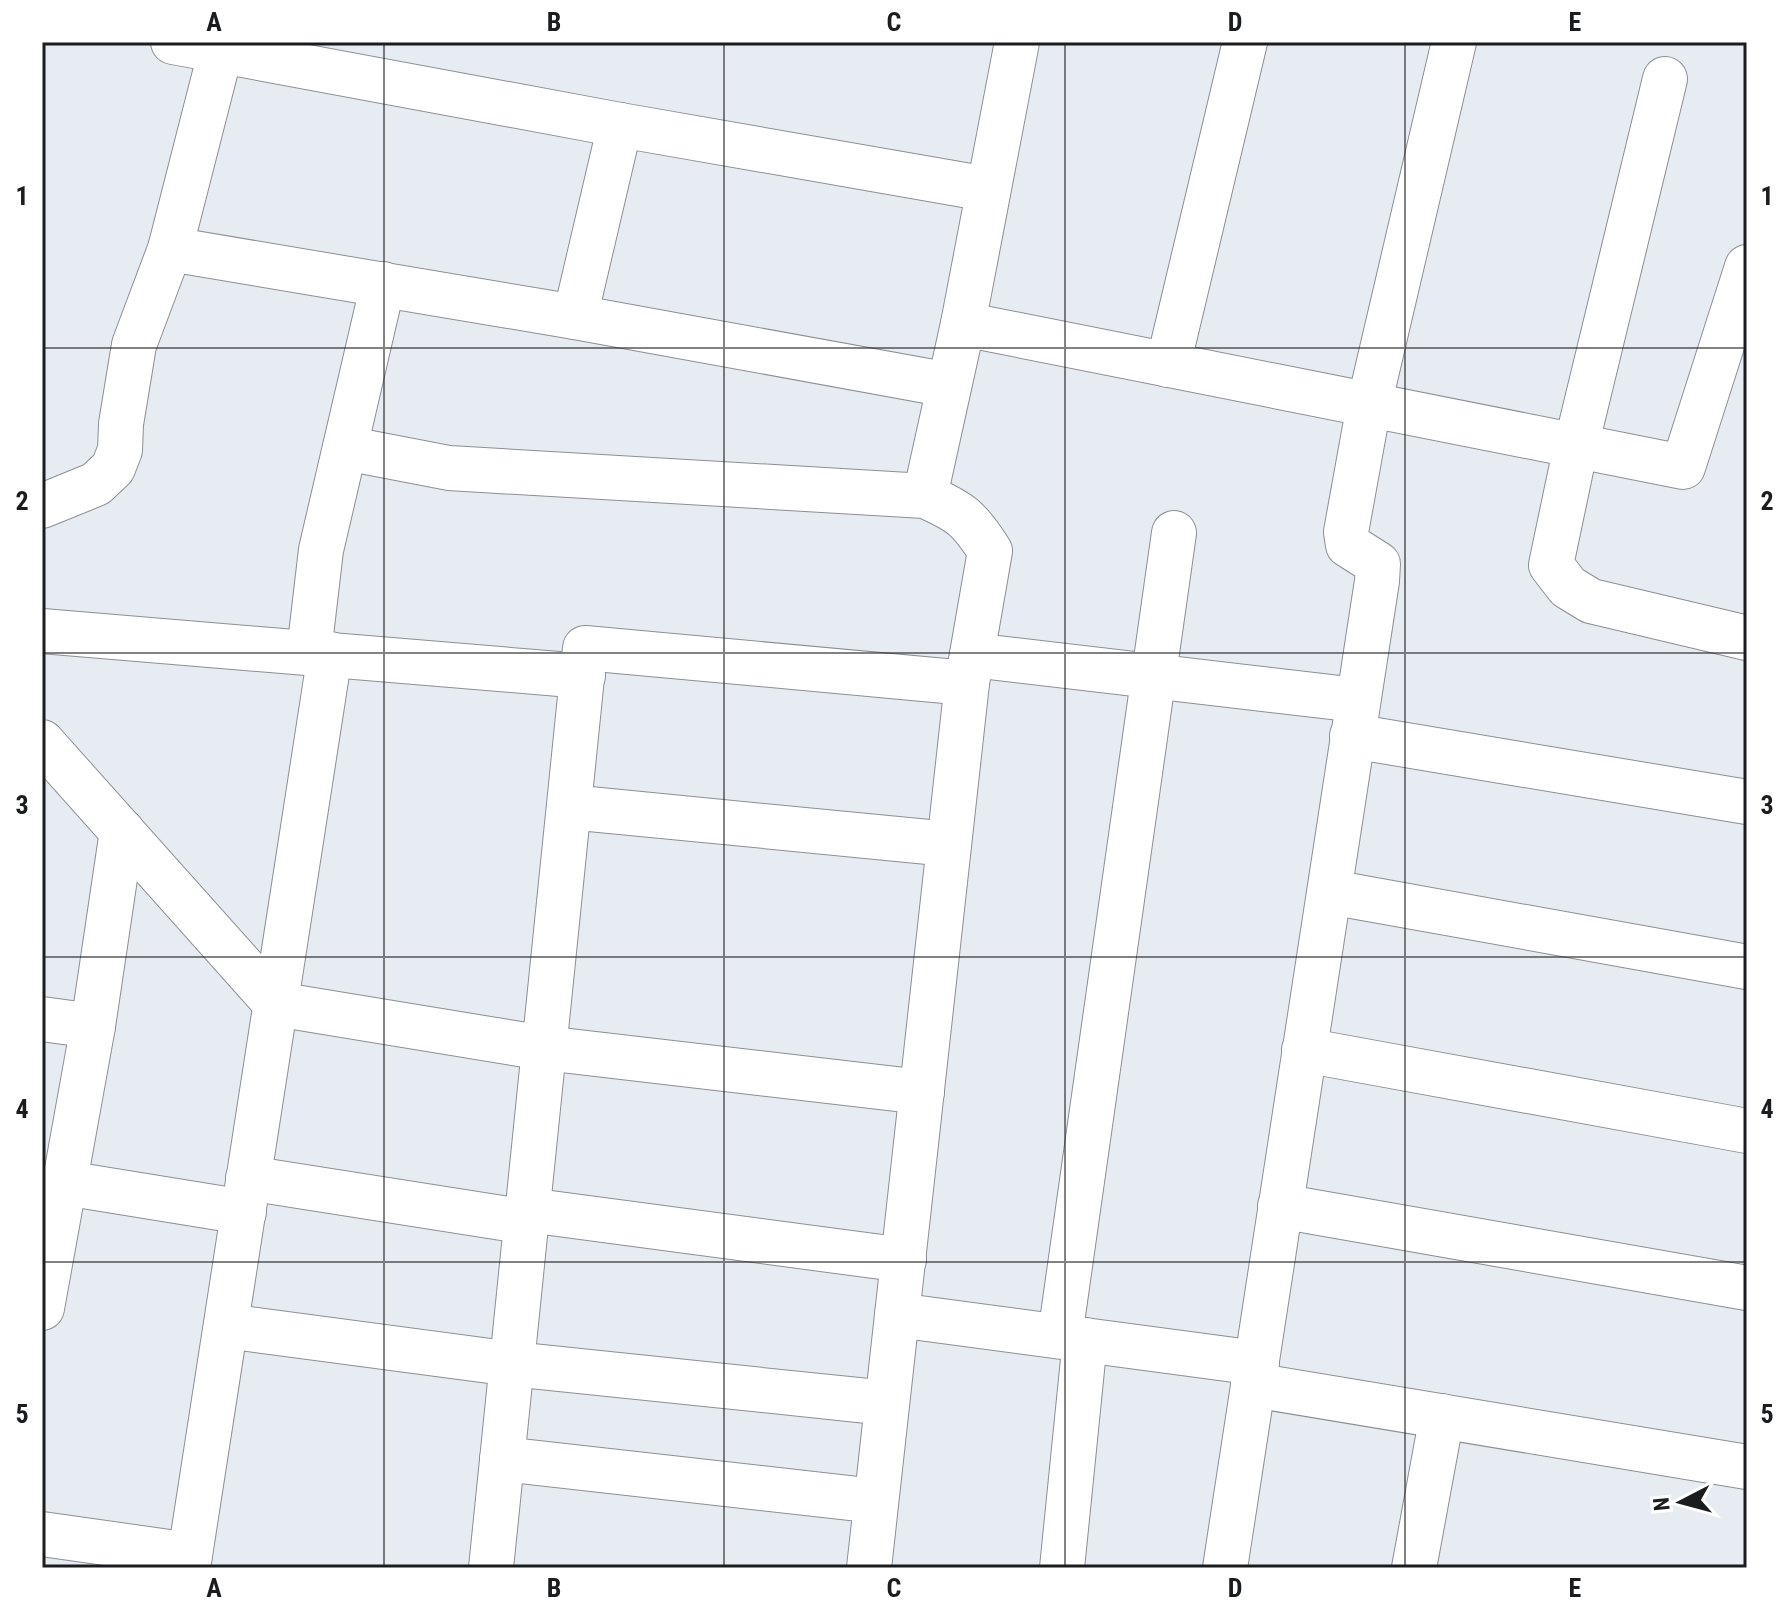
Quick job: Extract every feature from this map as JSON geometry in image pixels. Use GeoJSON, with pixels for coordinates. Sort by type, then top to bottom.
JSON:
{"type":"FeatureCollection","features":[{"type":"Feature","properties":{"kind":"street"},"geometry":{"type":"LineString","coordinates":[[173,42],[222,46],[620,125],[987,189]]}},
{"type":"Feature","properties":{"kind":"street"},"geometry":{"type":"LineString","coordinates":[[925,496],[963,324],[1017,42]]}},
{"type":"Feature","properties":{"kind":"street"},"geometry":{"type":"LineString","coordinates":[[1168,365],[1245,42]]}},
{"type":"Feature","properties":{"kind":"street"},"geometry":{"type":"LineString","coordinates":[[1225,1568],[1378,564],[1348,545],[1346,532],[1369,405],[1454,42]]}},
{"type":"Feature","properties":{"kind":"street"},"geometry":{"type":"LineString","coordinates":[[42,506],[96,484],[113,468],[120,450],[121,424],[134,345],[170,249],[222,46]]}},
{"type":"Feature","properties":{"kind":"street"},"geometry":{"type":"LineString","coordinates":[[1665,79],[1576,446],[1551,565],[1568,587],[1591,601],[1747,638]]}},
{"type":"Feature","properties":{"kind":"street"},"geometry":{"type":"LineString","coordinates":[[575,317],[620,125]]}},
{"type":"Feature","properties":{"kind":"street"},"geometry":{"type":"LineString","coordinates":[[170,249],[575,317],[949,385]]}},
{"type":"Feature","properties":{"kind":"street"},"geometry":{"type":"LineString","coordinates":[[963,324],[1683,467],[1747,267]]}},
{"type":"Feature","properties":{"kind":"street"},"geometry":{"type":"LineString","coordinates":[[42,1534],[189,1562],[276,1004],[319,653],[321,550],[383,284]]}},
{"type":"Feature","properties":{"kind":"street"},"geometry":{"type":"LineString","coordinates":[[345,448],[449,468],[925,496],[958,511],[975,527],[990,551],[969,669],[869,1568]]}},
{"type":"Feature","properties":{"kind":"street"},"geometry":{"type":"LineString","coordinates":[[1062,1568],[1073,1338],[1174,533]]}},
{"type":"Feature","properties":{"kind":"street"},"geometry":{"type":"LineString","coordinates":[[42,631],[583,676]]}},
{"type":"Feature","properties":{"kind":"street"},"geometry":{"type":"LineString","coordinates":[[491,1568],[585,648],[1154,676],[1747,802]]}},
{"type":"Feature","properties":{"kind":"street"},"geometry":{"type":"LineString","coordinates":[[42,742],[276,1004],[544,1048],[922,1092]]}},
{"type":"Feature","properties":{"kind":"street"},"geometry":{"type":"LineString","coordinates":[[569,807],[949,844]]}},
{"type":"Feature","properties":{"kind":"street"},"geometry":{"type":"LineString","coordinates":[[42,1305],[93,1026],[122,831]]}},
{"type":"Feature","properties":{"kind":"street"},"geometry":{"type":"LineString","coordinates":[[1330,892],[1747,967]]}},
{"type":"Feature","properties":{"kind":"street"},"geometry":{"type":"LineString","coordinates":[[42,1019],[93,1026]]}},
{"type":"Feature","properties":{"kind":"street"},"geometry":{"type":"LineString","coordinates":[[1304,1050],[1747,1131]]}},
{"type":"Feature","properties":{"kind":"street"},"geometry":{"type":"LineString","coordinates":[[65,1183],[527,1216],[904,1260]]}},
{"type":"Feature","properties":{"kind":"street"},"geometry":{"type":"LineString","coordinates":[[1280,1206],[1747,1288]]}},
{"type":"Feature","properties":{"kind":"street"},"geometry":{"type":"LineString","coordinates":[[897,1315],[1073,1338],[1255,1374],[1442,1416],[1747,1467]]}},
{"type":"Feature","properties":{"kind":"street"},"geometry":{"type":"LineString","coordinates":[[226,1326],[512,1364],[887,1403]]}},
{"type":"Feature","properties":{"kind":"street"},"geometry":{"type":"LineString","coordinates":[[1414,1568],[1442,1416]]}},
{"type":"Feature","properties":{"kind":"street"},"geometry":{"type":"LineString","coordinates":[[502,1459],[876,1501]]}}]}
